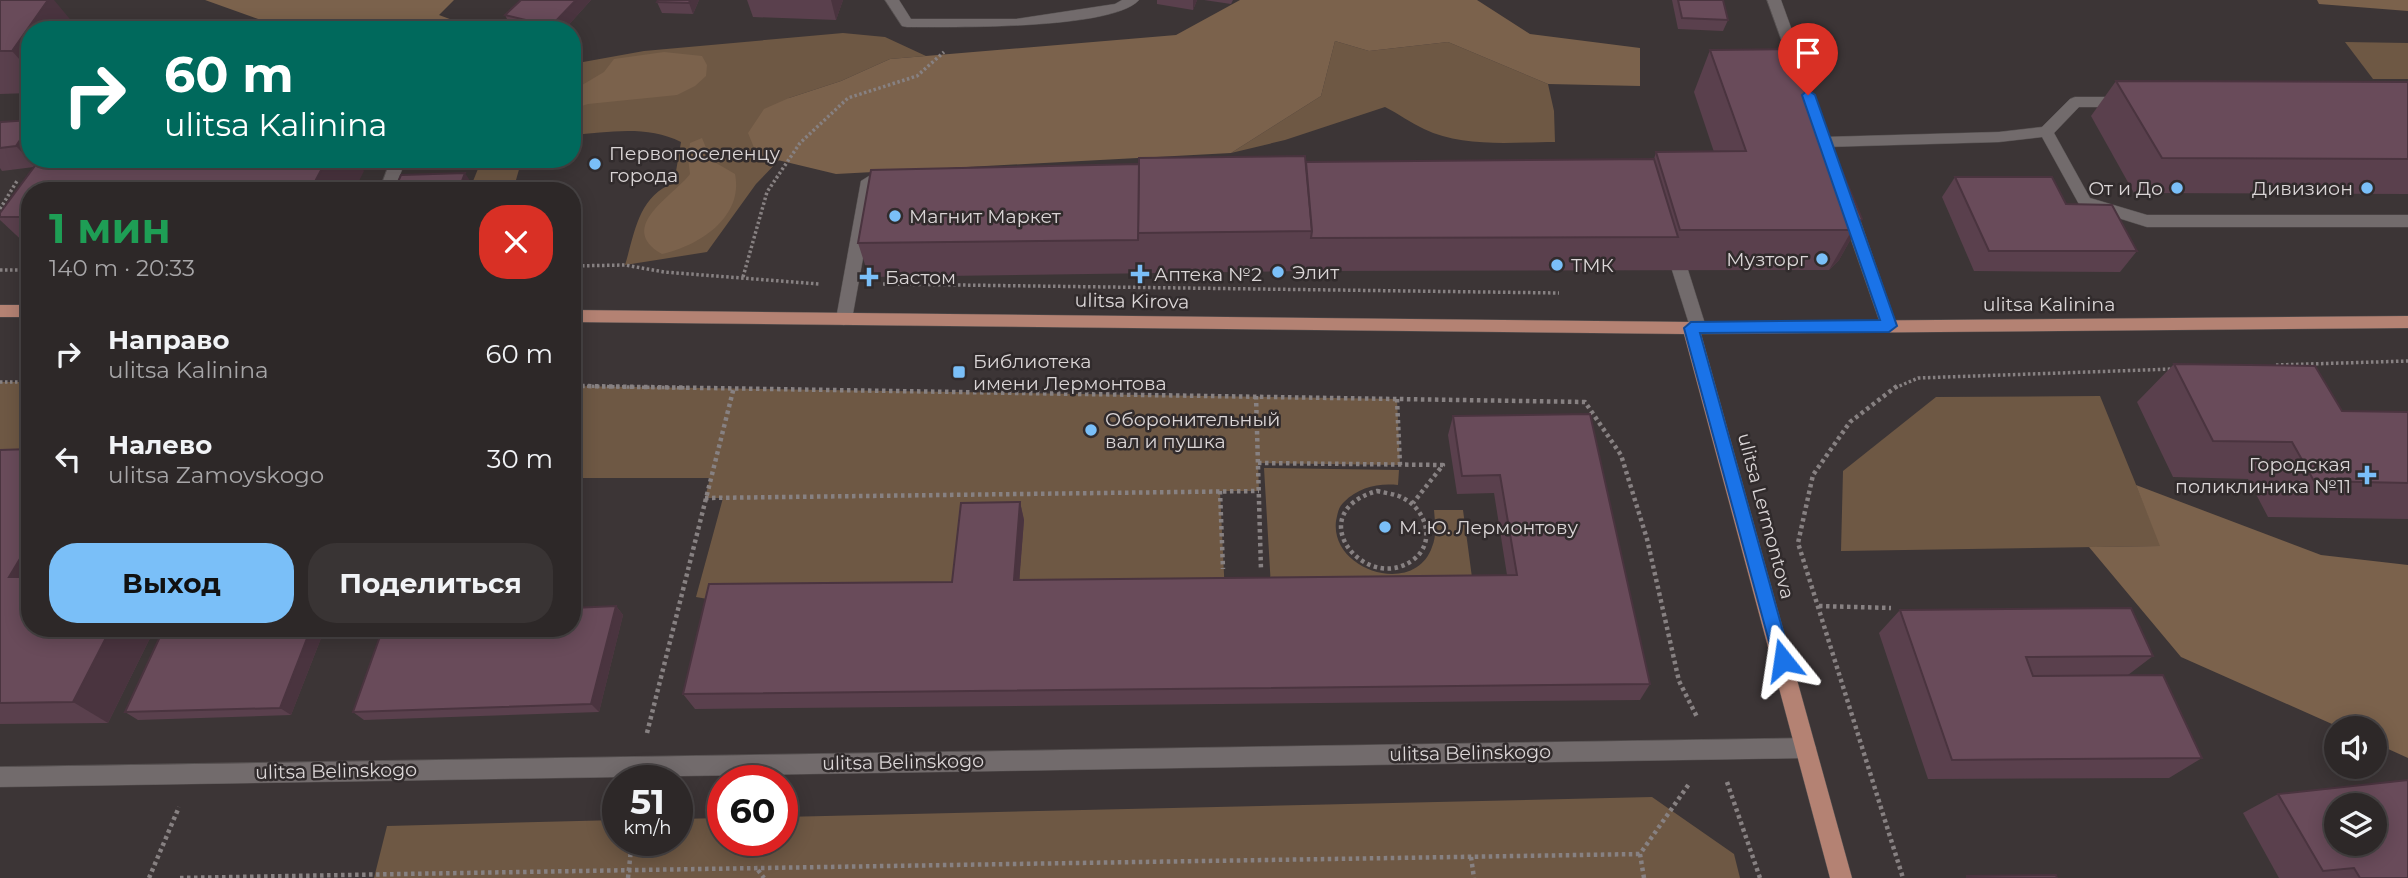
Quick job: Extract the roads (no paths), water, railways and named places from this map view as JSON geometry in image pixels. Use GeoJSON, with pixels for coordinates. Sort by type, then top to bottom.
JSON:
{"type":"FeatureCollection","features":[{"type":"Feature","properties":{"kind":"main road"},"geometry":{"type":"LineString","coordinates":[[0,311],[21,311]]}},
{"type":"Feature","properties":{"kind":"main road","name":"ulitsa Kirova"},"geometry":{"type":"LineString","coordinates":[[581,316],[1695,328]]}},
{"type":"Feature","properties":{"kind":"main road","name":"ulitsa Kalinina"},"geometry":{"type":"LineString","coordinates":[[1695,328],[2408,322]]}},
{"type":"Feature","properties":{"kind":"main road","name":"ulitsa Lermontova"},"geometry":{"type":"LineString","coordinates":[[1695,328],[1842,878]]}},
{"type":"Feature","properties":{"kind":"street"},"geometry":{"type":"LineString","coordinates":[[892,0],[907,23],[1016,23],[1119,8],[1132,0]]}},
{"type":"Feature","properties":{"kind":"street"},"geometry":{"type":"LineString","coordinates":[[1774,0],[1807,90]]}},
{"type":"Feature","properties":{"kind":"street"},"geometry":{"type":"LineString","coordinates":[[1825,142],[1999,138],[2046,132],[2075,102],[2145,102]]}},
{"type":"Feature","properties":{"kind":"street"},"geometry":{"type":"LineString","coordinates":[[2046,132],[2085,202],[2147,221],[2408,221]]}},
{"type":"Feature","properties":{"kind":"street"},"geometry":{"type":"LineString","coordinates":[[844,319],[869,181],[911,180]]}},
{"type":"Feature","properties":{"kind":"street"},"geometry":{"type":"LineString","coordinates":[[1842,191],[1889,326]]}},
{"type":"Feature","properties":{"kind":"street"},"geometry":{"type":"LineString","coordinates":[[1680,270],[1695,328]]}},
{"type":"Feature","properties":{"kind":"street","name":"ulitsa Belinskogo"},"geometry":{"type":"LineString","coordinates":[[0,777],[1806,748]]}},
{"type":"Feature","properties":{"kind":"place","name":"Первопоселенцу города"},"geometry":{"type":"Point","coordinates":[595,164]}},
{"type":"Feature","properties":{"kind":"place","name":"От и До"},"geometry":{"type":"Point","coordinates":[2177,188]}},
{"type":"Feature","properties":{"kind":"place","name":"Дивизион"},"geometry":{"type":"Point","coordinates":[2367,188]}},
{"type":"Feature","properties":{"kind":"place","name":"Магнит Маркет"},"geometry":{"type":"Point","coordinates":[895,216]}},
{"type":"Feature","properties":{"kind":"place","name":"Музторг"},"geometry":{"type":"Point","coordinates":[1822,259]}},
{"type":"Feature","properties":{"kind":"place","name":"ТМК"},"geometry":{"type":"Point","coordinates":[1557,265]}},
{"type":"Feature","properties":{"kind":"place","name":"Элит"},"geometry":{"type":"Point","coordinates":[1278,272]}},
{"type":"Feature","properties":{"kind":"place","name":"Аптека №2"},"geometry":{"type":"Point","coordinates":[1140,274]}},
{"type":"Feature","properties":{"kind":"place","name":"Бастом"},"geometry":{"type":"Point","coordinates":[869,277]}},
{"type":"Feature","properties":{"kind":"place","name":"Библиотека имени Лермонтова"},"geometry":{"type":"Point","coordinates":[959,372]}},
{"type":"Feature","properties":{"kind":"place","name":"Оборонительный вал и пушка"},"geometry":{"type":"Point","coordinates":[1091,430]}},
{"type":"Feature","properties":{"kind":"place","name":"Городская поликлиника №11"},"geometry":{"type":"Point","coordinates":[2367,475]}},
{"type":"Feature","properties":{"kind":"place","name":"М. Ю. Лермонтову"},"geometry":{"type":"Point","coordinates":[1385,527]}}]}
